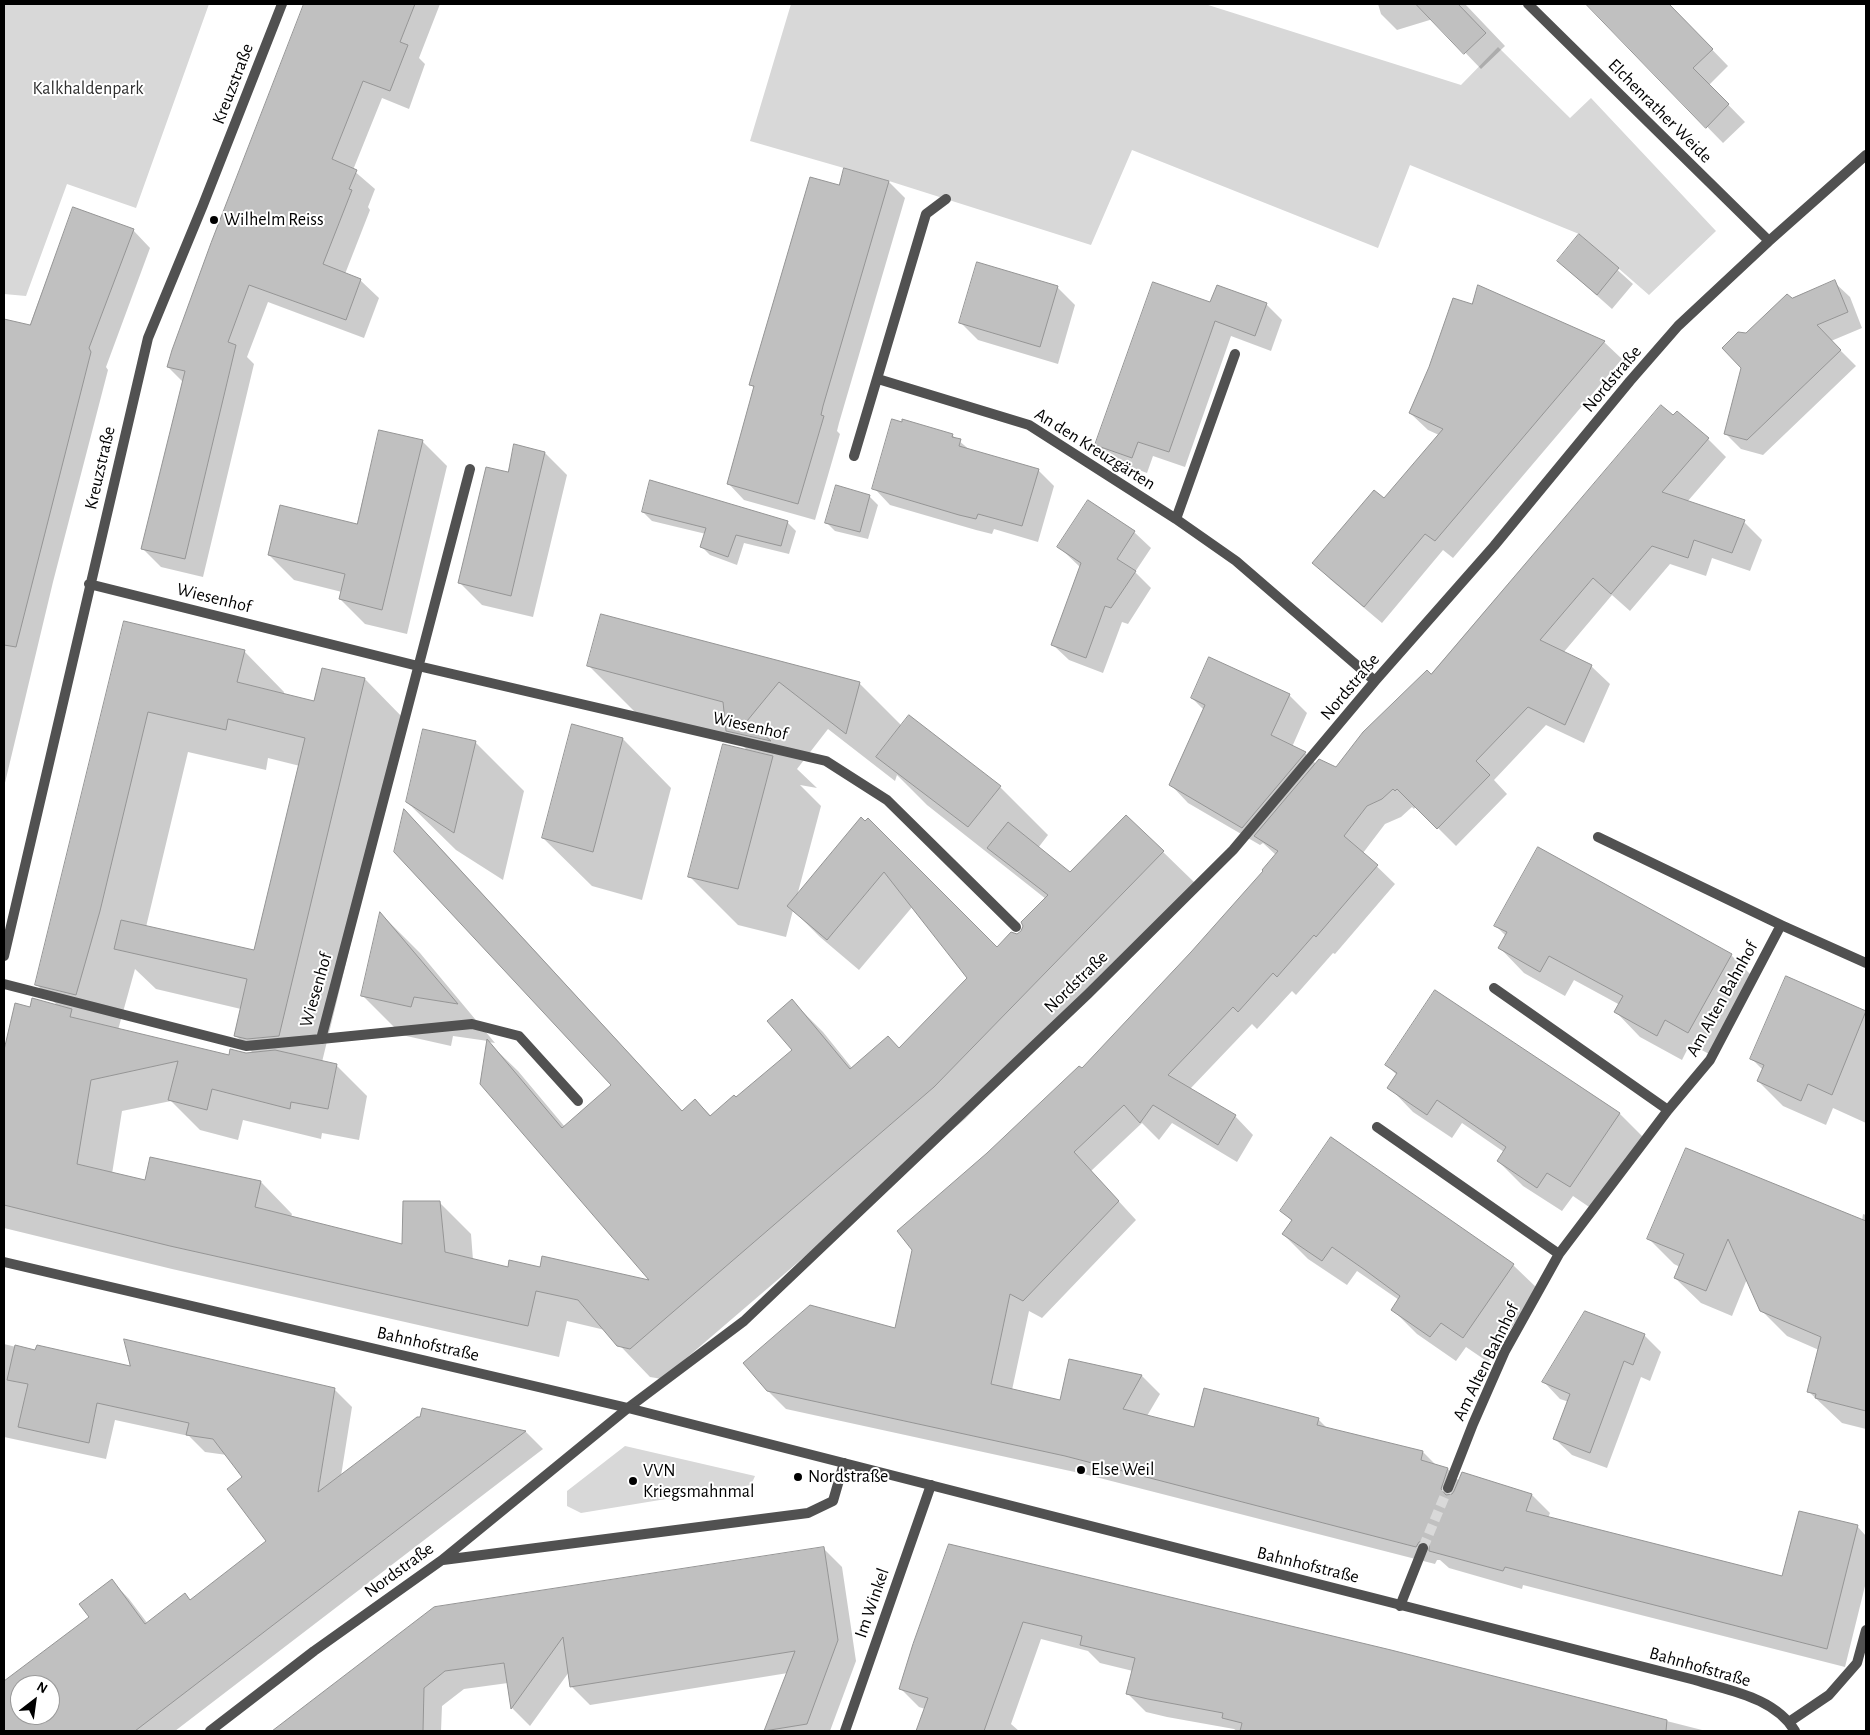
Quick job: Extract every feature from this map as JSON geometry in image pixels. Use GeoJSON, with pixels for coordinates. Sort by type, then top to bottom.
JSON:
{"type":"FeatureCollection","features":[{"type":"Feature","properties":{"kind":"street","name":"Kreuzstraße"},"geometry":{"type":"LineString","coordinates":[[4,956],[89,584],[148,338],[200,213],[282,4]]}},
{"type":"Feature","properties":{"kind":"street","name":"Elchenrather Weide"},"geometry":{"type":"LineString","coordinates":[[1528,4],[1769,241]]}},
{"type":"Feature","properties":{"kind":"street","name":"Nordstraße"},"geometry":{"type":"LineString","coordinates":[[210,1731],[314,1651],[442,1560],[628,1408],[744,1321],[1088,994],[1233,850],[1375,681],[1494,546],[1630,380],[1678,326],[1769,241],[1866,155]]}},
{"type":"Feature","properties":{"kind":"street"},"geometry":{"type":"LineString","coordinates":[[854,456],[926,214],[946,199]]}},
{"type":"Feature","properties":{"kind":"street"},"geometry":{"type":"LineString","coordinates":[[1176,519],[1235,354]]}},
{"type":"Feature","properties":{"kind":"street","name":"An den Kreuzgärten"},"geometry":{"type":"LineString","coordinates":[[878,379],[1030,425],[1176,519],[1236,561],[1375,681]]}},
{"type":"Feature","properties":{"kind":"street","name":"Wiesenhof"},"geometry":{"type":"LineString","coordinates":[[4,984],[246,1046],[321,1039],[470,469]]}},
{"type":"Feature","properties":{"kind":"street","name":"Wiesenhof"},"geometry":{"type":"LineString","coordinates":[[89,584],[418,666],[826,761],[887,800],[1016,927]]}},
{"type":"Feature","properties":{"kind":"street"},"geometry":{"type":"LineString","coordinates":[[1598,837],[1781,925],[1866,963]]}},
{"type":"Feature","properties":{"kind":"street","name":"Am Alten Bahnhof"},"geometry":{"type":"LineString","coordinates":[[1448,1488],[1505,1351],[1559,1254],[1668,1110],[1710,1060],[1781,925]]}},
{"type":"Feature","properties":{"kind":"street"},"geometry":{"type":"LineString","coordinates":[[1494,988],[1668,1110]]}},
{"type":"Feature","properties":{"kind":"street"},"geometry":{"type":"LineString","coordinates":[[321,1039],[472,1024],[519,1036],[578,1101]]}},
{"type":"Feature","properties":{"kind":"street"},"geometry":{"type":"LineString","coordinates":[[1377,1127],[1559,1254]]}},
{"type":"Feature","properties":{"kind":"street","name":"Bahnhofstraße"},"geometry":{"type":"LineString","coordinates":[[4,1262],[628,1408],[1694,1680],[1763,1701],[1789,1722]]}},
{"type":"Feature","properties":{"kind":"street"},"geometry":{"type":"LineString","coordinates":[[442,1560],[808,1513],[832,1501],[844,1463]]}},
{"type":"Feature","properties":{"kind":"street","name":"Im Winkel"},"geometry":{"type":"LineString","coordinates":[[845,1731],[931,1485]]}},
{"type":"Feature","properties":{"kind":"street"},"geometry":{"type":"LineString","coordinates":[[1400,1606],[1423,1548]]}},
{"type":"Feature","properties":{"kind":"street"},"geometry":{"type":"LineString","coordinates":[[1795,1731],[1789,1722],[1829,1695],[1857,1663],[1866,1630]]}},
{"type":"Feature","properties":{"kind":"green space","name":"Kalkhaldenpark"},"geometry":{"type":"Polygon","coordinates":[[[4,4],[209,4],[136,208],[67,184],[26,296],[4,294],[4,4]]]}},
{"type":"Feature","properties":{"kind":"green space"},"geometry":{"type":"Polygon","coordinates":[[[791,4],[1205,4],[1461,85],[1498,47],[1570,118],[1591,98],[1716,231],[1649,295],[1579,234],[1410,165],[1378,248],[1132,150],[1091,245],[889,181],[750,141],[791,4]]]}},
{"type":"Feature","properties":{"kind":"green space"},"geometry":{"type":"Polygon","coordinates":[[[625,1446],[755,1476],[751,1485],[581,1513],[567,1506],[567,1491],[625,1446]]]}},
{"type":"Feature","properties":{"kind":"building"},"geometry":{"type":"Polygon","coordinates":[[[304,4],[415,4],[400,42],[408,45],[390,91],[363,81],[332,159],[357,170],[349,189],[352,190],[323,264],[361,279],[346,320],[249,285],[228,342],[236,345],[185,559],[141,549],[185,371],[167,367],[172,350],[211,243],[304,4]]]}},
{"type":"Feature","properties":{"kind":"building"},"geometry":{"type":"Polygon","coordinates":[[[1416,4],[1458,4],[1486,33],[1464,54],[1416,4]]]}},
{"type":"Feature","properties":{"kind":"building"},"geometry":{"type":"Polygon","coordinates":[[[1586,4],[1669,4],[1713,49],[1693,68],[1729,104],[1706,128],[1586,4]]]}},
{"type":"Feature","properties":{"kind":"building"},"geometry":{"type":"Polygon","coordinates":[[[844,168],[889,181],[823,406],[821,415],[824,416],[798,504],[727,484],[754,386],[749,385],[810,177],[839,185],[844,168]]]}},
{"type":"Feature","properties":{"kind":"building"},"geometry":{"type":"Polygon","coordinates":[[[73,207],[134,229],[89,348],[91,352],[16,647],[4,645],[4,319],[30,325],[73,207]]]}},
{"type":"Feature","properties":{"kind":"building"},"geometry":{"type":"Polygon","coordinates":[[[1579,234],[1619,268],[1597,295],[1557,261],[1579,234]]]}},
{"type":"Feature","properties":{"kind":"building"},"geometry":{"type":"Polygon","coordinates":[[[977,262],[1058,286],[1040,347],[959,323],[977,262]]]}},
{"type":"Feature","properties":{"kind":"building"},"geometry":{"type":"Polygon","coordinates":[[[1835,280],[1848,312],[1817,325],[1841,350],[1747,440],[1724,434],[1741,368],[1722,348],[1738,332],[1746,333],[1787,294],[1792,298],[1835,280]]]}},
{"type":"Feature","properties":{"kind":"building"},"geometry":{"type":"Polygon","coordinates":[[[1153,282],[1210,302],[1217,285],[1267,303],[1255,336],[1215,321],[1169,452],[1138,442],[1132,458],[1095,445],[1153,282]]]}},
{"type":"Feature","properties":{"kind":"building"},"geometry":{"type":"Polygon","coordinates":[[[1478,285],[1605,341],[1435,541],[1425,534],[1364,607],[1312,563],[1374,490],[1384,498],[1443,429],[1409,413],[1429,367],[1453,298],[1472,304],[1478,285]]]}},
{"type":"Feature","properties":{"kind":"building"},"geometry":{"type":"Polygon","coordinates":[[[1661,405],[1673,415],[1677,411],[1709,438],[1662,492],[1745,520],[1732,553],[1694,540],[1688,558],[1652,546],[1611,594],[1593,578],[1540,640],[1592,665],[1565,725],[1528,707],[1476,761],[1490,775],[1437,829],[1397,789],[1395,791],[1393,789],[1382,799],[1367,806],[1344,836],[1378,865],[1316,937],[1314,935],[1277,977],[1273,973],[1238,1012],[1233,1007],[1168,1075],[1236,1115],[1218,1145],[1153,1105],[1140,1123],[1124,1105],[1074,1152],[1119,1201],[1023,1301],[1010,1294],[991,1384],[1060,1400],[1069,1359],[1142,1375],[1123,1409],[1194,1427],[1204,1388],[1319,1418],[1317,1425],[1423,1451],[1421,1460],[1448,1468],[1441,1489],[1446,1495],[1452,1494],[1462,1472],[1532,1494],[1526,1511],[1782,1576],[1799,1511],[1858,1525],[1827,1649],[1505,1567],[1503,1571],[1429,1551],[1429,1544],[1425,1541],[1419,1542],[1416,1547],[1065,1456],[767,1391],[743,1363],[810,1305],[895,1328],[912,1250],[897,1231],[987,1153],[1079,1066],[1082,1068],[1191,952],[1263,871],[1278,851],[1254,836],[1319,759],[1336,767],[1363,732],[1427,670],[1431,674],[1661,405]]]}},
{"type":"Feature","properties":{"kind":"building"},"geometry":{"type":"Polygon","coordinates":[[[892,419],[902,422],[902,419],[953,434],[952,437],[961,439],[959,446],[1039,469],[1022,526],[978,514],[976,519],[959,515],[872,489],[892,419]]]}},
{"type":"Feature","properties":{"kind":"building"},"geometry":{"type":"Polygon","coordinates":[[[379,430],[423,440],[382,610],[339,599],[345,574],[268,555],[280,505],[357,524],[379,430]]]}},
{"type":"Feature","properties":{"kind":"building"},"geometry":{"type":"Polygon","coordinates":[[[514,444],[545,452],[511,596],[458,583],[486,467],[508,472],[514,444]]]}},
{"type":"Feature","properties":{"kind":"building"},"geometry":{"type":"Polygon","coordinates":[[[650,480],[788,521],[781,546],[736,535],[728,557],[700,547],[706,528],[642,512],[650,480]]]}},
{"type":"Feature","properties":{"kind":"building"},"geometry":{"type":"Polygon","coordinates":[[[836,485],[870,495],[860,532],[825,523],[836,485]]]}},
{"type":"Feature","properties":{"kind":"building"},"geometry":{"type":"Polygon","coordinates":[[[1088,500],[1135,531],[1117,559],[1136,571],[1111,608],[1105,606],[1086,658],[1051,645],[1081,563],[1057,547],[1088,500]]]}},
{"type":"Feature","properties":{"kind":"building"},"geometry":{"type":"Polygon","coordinates":[[[601,614],[860,682],[846,734],[779,682],[747,721],[771,741],[726,731],[723,702],[587,666],[601,614]]]}},
{"type":"Feature","properties":{"kind":"building"},"geometry":{"type":"Polygon","coordinates":[[[124,621],[245,650],[237,682],[314,701],[322,668],[365,678],[279,1036],[247,1039],[234,1036],[247,979],[114,949],[121,920],[254,950],[305,738],[228,719],[226,730],[148,712],[100,911],[76,995],[35,985],[124,621]]]}},
{"type":"Feature","properties":{"kind":"building"},"geometry":{"type":"Polygon","coordinates":[[[1209,657],[1290,694],[1271,735],[1306,752],[1242,828],[1169,785],[1205,705],[1191,698],[1209,657]]]}},
{"type":"Feature","properties":{"kind":"building"},"geometry":{"type":"Polygon","coordinates":[[[909,715],[1001,786],[968,827],[876,757],[909,715]]]}},
{"type":"Feature","properties":{"kind":"building"},"geometry":{"type":"Polygon","coordinates":[[[572,724],[623,738],[593,852],[542,838],[572,724]]]}},
{"type":"Feature","properties":{"kind":"building"},"geometry":{"type":"Polygon","coordinates":[[[423,729],[476,741],[454,833],[406,802],[423,729]]]}},
{"type":"Feature","properties":{"kind":"building"},"geometry":{"type":"Polygon","coordinates":[[[723,744],[773,756],[738,889],[688,877],[723,744]]]}},
{"type":"Feature","properties":{"kind":"building"},"geometry":{"type":"Polygon","coordinates":[[[404,809],[682,1111],[695,1099],[710,1116],[734,1095],[736,1097],[792,1050],[767,1021],[792,999],[850,1069],[888,1036],[899,1048],[967,978],[884,872],[827,940],[787,906],[861,817],[865,821],[868,818],[997,947],[1011,932],[1017,934],[1021,931],[1023,926],[1021,922],[1048,895],[987,848],[1008,822],[1070,872],[1126,815],[1164,851],[934,1087],[630,1349],[617,1346],[578,1300],[536,1291],[528,1326],[170,1246],[4,1205],[4,1050],[15,1003],[30,1007],[32,998],[72,1009],[70,1017],[229,1055],[230,1049],[246,1053],[275,1050],[337,1064],[328,1109],[291,1102],[290,1109],[212,1089],[207,1110],[168,1100],[178,1061],[91,1080],[77,1164],[145,1180],[150,1157],[261,1181],[255,1207],[402,1244],[403,1201],[440,1201],[445,1252],[508,1267],[509,1260],[540,1267],[542,1256],[649,1280],[480,1084],[487,1039],[562,1128],[611,1085],[394,852],[404,809]]]}},
{"type":"Feature","properties":{"kind":"building"},"geometry":{"type":"Polygon","coordinates":[[[1538,847],[1732,954],[1688,1033],[1665,1020],[1657,1036],[1614,1012],[1623,996],[1549,956],[1540,972],[1498,948],[1507,932],[1494,926],[1538,847]]]}},
{"type":"Feature","properties":{"kind":"building"},"geometry":{"type":"Polygon","coordinates":[[[380,912],[458,1004],[414,997],[411,1007],[361,996],[380,912]]]}},
{"type":"Feature","properties":{"kind":"building"},"geometry":{"type":"Polygon","coordinates":[[[1786,976],[1866,1011],[1832,1095],[1808,1084],[1801,1101],[1757,1081],[1764,1065],[1750,1059],[1786,976]]]}},
{"type":"Feature","properties":{"kind":"building"},"geometry":{"type":"Polygon","coordinates":[[[1435,990],[1620,1113],[1570,1187],[1547,1173],[1537,1188],[1497,1161],[1506,1147],[1437,1100],[1427,1115],[1387,1088],[1397,1073],[1385,1065],[1435,990]]]}},
{"type":"Feature","properties":{"kind":"building"},"geometry":{"type":"Polygon","coordinates":[[[1331,1137],[1514,1264],[1463,1338],[1441,1323],[1430,1337],[1391,1310],[1400,1296],[1332,1247],[1322,1261],[1282,1234],[1292,1220],[1280,1211],[1331,1137]]]}},
{"type":"Feature","properties":{"kind":"building"},"geometry":{"type":"Polygon","coordinates":[[[1686,1148],[1866,1221],[1866,1411],[1815,1398],[1816,1394],[1807,1392],[1821,1337],[1760,1311],[1728,1239],[1706,1291],[1674,1278],[1684,1254],[1647,1239],[1686,1148]]]}},
{"type":"Feature","properties":{"kind":"building"},"geometry":{"type":"Polygon","coordinates":[[[1585,1311],[1645,1334],[1633,1365],[1624,1361],[1590,1453],[1553,1439],[1570,1394],[1542,1382],[1585,1311]]]}},
{"type":"Feature","properties":{"kind":"building"},"geometry":{"type":"Polygon","coordinates":[[[124,1339],[335,1388],[318,1492],[417,1417],[420,1417],[422,1408],[526,1431],[135,1731],[4,1731],[4,1681],[10,1676],[10,1725],[60,1725],[60,1675],[12,1675],[89,1617],[79,1604],[112,1579],[145,1624],[185,1593],[190,1600],[266,1541],[227,1489],[242,1477],[213,1439],[186,1435],[189,1423],[97,1403],[89,1443],[18,1427],[28,1384],[7,1380],[15,1345],[35,1350],[37,1345],[130,1366],[124,1339]]]}},
{"type":"Feature","properties":{"kind":"building"},"geometry":{"type":"Polygon","coordinates":[[[949,1544],[1391,1650],[1667,1720],[1666,1731],[1240,1731],[1242,1723],[1222,1718],[1223,1713],[1126,1694],[1135,1658],[1080,1645],[1082,1636],[1023,1622],[984,1731],[916,1731],[928,1698],[899,1689],[949,1544]]]}},
{"type":"Feature","properties":{"kind":"building"},"geometry":{"type":"Polygon","coordinates":[[[824,1547],[838,1640],[807,1724],[764,1731],[795,1651],[570,1687],[563,1637],[511,1709],[504,1663],[445,1671],[424,1688],[423,1731],[272,1731],[434,1607],[824,1547]]]}},
{"type":"Feature","properties":{"kind":"tunnel"},"geometry":{"type":"LineString","coordinates":[[1423,1548],[1448,1488]]}},
{"type":"Feature","properties":{"kind":"place","name":"Wilhelm Reiss"},"geometry":{"type":"Point","coordinates":[214,220]}},
{"type":"Feature","properties":{"kind":"place","name":"Else Weil"},"geometry":{"type":"Point","coordinates":[1081,1470]}},
{"type":"Feature","properties":{"kind":"place","name":"Nordstraße"},"geometry":{"type":"Point","coordinates":[798,1477]}},
{"type":"Feature","properties":{"kind":"place","name":"VVN Kriegsmahnmal"},"geometry":{"type":"Point","coordinates":[633,1481]}}]}
